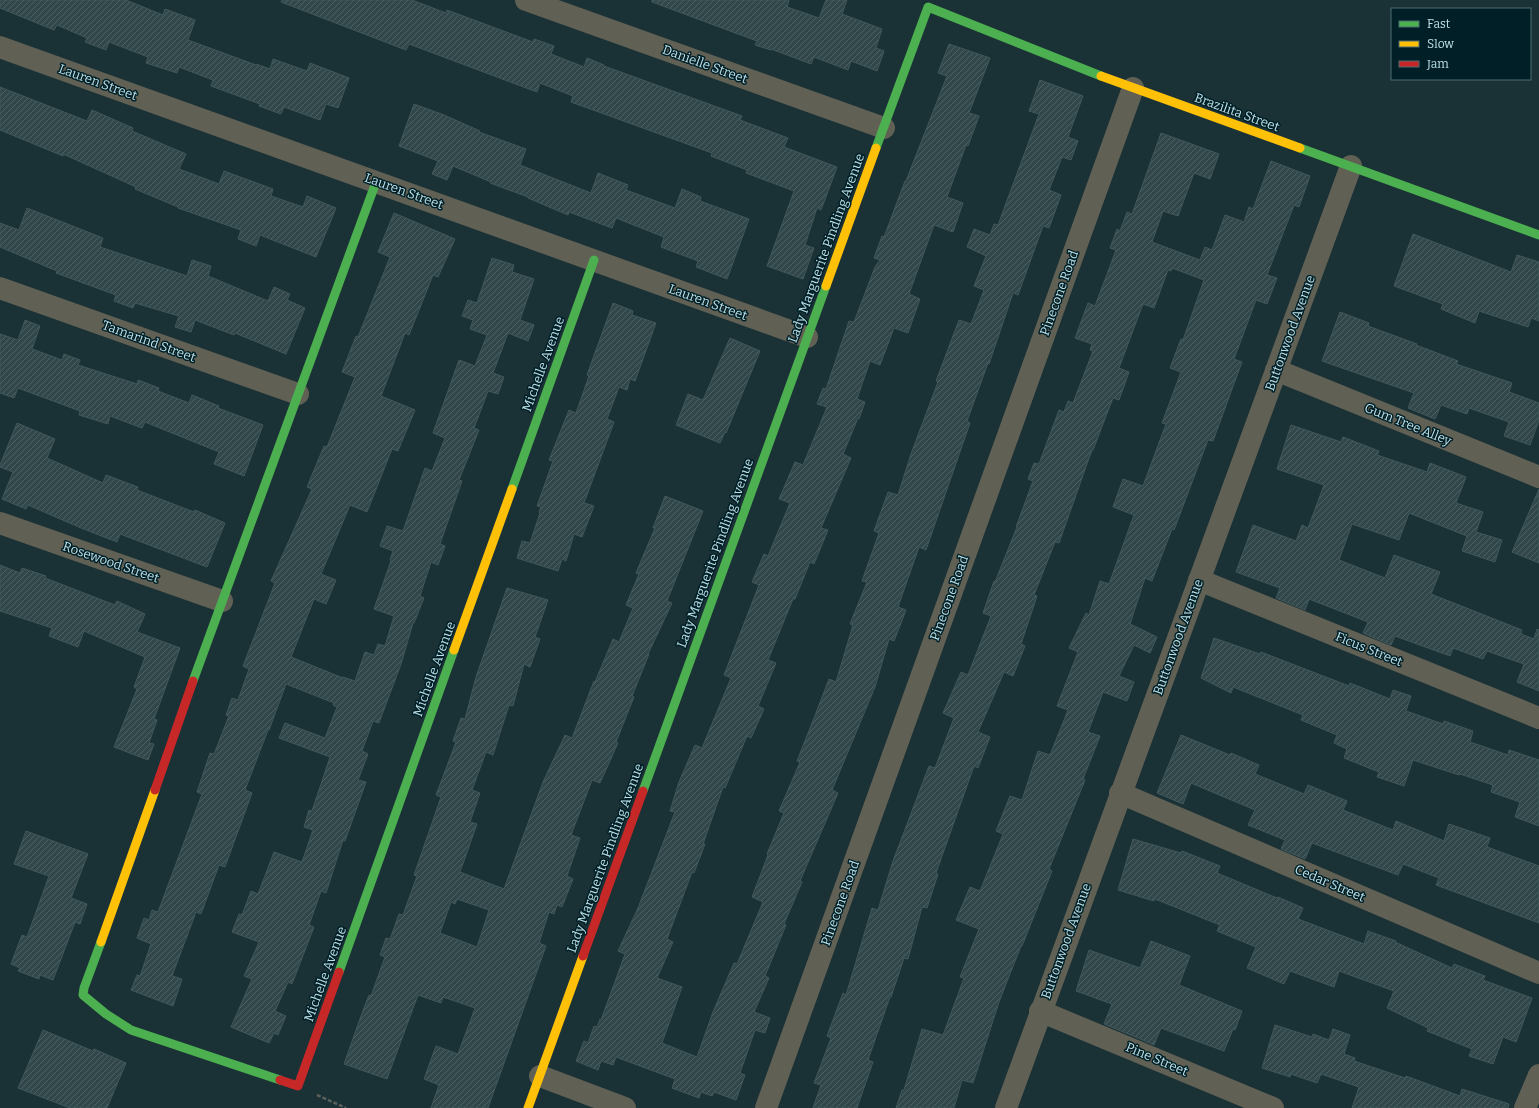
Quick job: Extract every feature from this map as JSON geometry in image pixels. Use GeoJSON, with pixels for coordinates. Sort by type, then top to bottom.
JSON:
{"type":"FeatureCollection","features":[{"type":"Feature","properties":{"kind":"street","name":"Danielle Street"},"geometry":{"type":"LineString","coordinates":[[526,0],[884,128]]}},
{"type":"Feature","properties":{"kind":"street","name":"Lady Marguerite Pindling Avenue"},"geometry":{"type":"LineString","coordinates":[[528,1108],[806,337],[928,7]]}},
{"type":"Feature","properties":{"kind":"street","name":"Brazilita Street"},"geometry":{"type":"LineString","coordinates":[[928,7],[1133,88],[1539,235]]}},
{"type":"Feature","properties":{"kind":"street","name":"Lauren Street"},"geometry":{"type":"LineString","coordinates":[[0,47],[806,337]]}},
{"type":"Feature","properties":{"kind":"street","name":"Pinecone Road"},"geometry":{"type":"LineString","coordinates":[[766,1108],[1133,88]]}},
{"type":"Feature","properties":{"kind":"street","name":"Buttonwood Avenue"},"geometry":{"type":"LineString","coordinates":[[1006,1108],[1040,1011],[1351,166]]}},
{"type":"Feature","properties":{"kind":"street"},"geometry":{"type":"LineString","coordinates":[[298,1086],[131,1030],[113,1020],[83,995],[84,988],[222,601],[376,182]]}},
{"type":"Feature","properties":{"kind":"street","name":"Michelle Avenue"},"geometry":{"type":"LineString","coordinates":[[298,1086],[594,260]]}},
{"type":"Feature","properties":{"kind":"street","name":"Tamarind Street"},"geometry":{"type":"LineString","coordinates":[[0,288],[298,394]]}},
{"type":"Feature","properties":{"kind":"street","name":"Gum Tree Alley"},"geometry":{"type":"LineString","coordinates":[[1276,370],[1539,477]]}},
{"type":"Feature","properties":{"kind":"street","name":"Rosewood Street"},"geometry":{"type":"LineString","coordinates":[[0,523],[222,601]]}},
{"type":"Feature","properties":{"kind":"street","name":"Ficus Street"},"geometry":{"type":"LineString","coordinates":[[1199,580],[1539,718]]}},
{"type":"Feature","properties":{"kind":"street","name":"Cedar Street"},"geometry":{"type":"LineString","coordinates":[[1120,793],[1539,973]]}},
{"type":"Feature","properties":{"kind":"street","name":"Pine Street"},"geometry":{"type":"LineString","coordinates":[[1040,1011],[1273,1108]]}},
{"type":"Feature","properties":{"kind":"street"},"geometry":{"type":"LineString","coordinates":[[1525,1108],[1539,1075]]}},
{"type":"Feature","properties":{"kind":"street"},"geometry":{"type":"LineString","coordinates":[[540,1076],[625,1108]]}},
{"type":"Feature","properties":{"kind":"path"},"geometry":{"type":"LineString","coordinates":[[298,1086],[346,1108]]}},
{"type":"Feature","properties":{"kind":"building"},"geometry":{"type":"Polygon","coordinates":[[[0,0],[126,0],[163,15],[165,9],[195,20],[188,40],[256,65],[270,69],[273,59],[307,71],[310,63],[349,78],[338,108],[326,104],[320,120],[284,107],[281,114],[259,106],[260,104],[211,86],[213,80],[179,67],[177,73],[146,63],[148,57],[109,42],[106,50],[85,42],[87,38],[57,25],[54,30],[0,8],[0,0]]]}},
{"type":"Feature","properties":{"kind":"building"},"geometry":{"type":"Polygon","coordinates":[[[282,0],[412,0],[446,13],[447,10],[533,42],[534,39],[554,46],[551,54],[584,67],[587,58],[604,66],[742,116],[740,120],[788,138],[784,147],[837,167],[821,210],[817,208],[805,245],[814,248],[803,279],[767,266],[794,191],[746,173],[747,170],[711,156],[712,153],[571,102],[573,96],[540,83],[537,92],[409,44],[406,50],[281,2],[282,0]]]}},
{"type":"Feature","properties":{"kind":"building"},"geometry":{"type":"Polygon","coordinates":[[[652,0],[789,0],[787,7],[819,18],[826,0],[847,0],[842,14],[882,29],[876,48],[884,51],[877,71],[851,61],[848,70],[814,57],[811,64],[771,49],[755,45],[757,41],[652,2],[652,0]]]}},
{"type":"Feature","properties":{"kind":"building"},"geometry":{"type":"Polygon","coordinates":[[[949,44],[990,58],[969,113],[979,116],[968,146],[966,145],[947,197],[963,203],[953,232],[934,225],[909,294],[920,299],[908,333],[894,328],[880,365],[870,361],[857,399],[865,402],[843,454],[851,458],[821,528],[828,530],[814,564],[810,562],[768,660],[776,663],[758,706],[764,709],[751,738],[747,736],[725,788],[723,787],[703,844],[705,844],[694,873],[692,872],[667,939],[673,942],[657,978],[682,987],[662,1043],[697,1057],[713,1012],[734,963],[737,964],[763,902],[752,897],[768,855],[767,854],[784,813],[779,811],[800,762],[797,761],[829,679],[836,682],[853,625],[850,624],[867,582],[862,581],[879,533],[874,531],[888,492],[898,495],[911,454],[938,382],[936,381],[959,320],[971,324],[984,290],[974,286],[986,256],[967,247],[974,229],[990,235],[994,224],[998,225],[1039,114],[1029,111],[1040,80],[1083,96],[1068,137],[1078,141],[1071,160],[1062,157],[1049,190],[1061,195],[1049,228],[1043,226],[1018,295],[1013,293],[989,364],[988,363],[967,421],[970,423],[926,550],[919,547],[898,607],[906,610],[894,641],[889,639],[875,687],[832,790],[838,793],[800,881],[802,882],[784,924],[786,925],[765,976],[769,978],[754,1012],[770,1018],[765,1033],[755,1030],[740,1073],[745,1075],[736,1100],[714,1092],[712,1096],[701,1092],[699,1098],[672,1088],[675,1079],[616,1057],[613,1065],[601,1061],[598,1070],[576,1061],[584,1041],[588,1043],[594,1026],[597,1027],[600,1019],[601,1020],[625,954],[618,951],[638,908],[675,812],[670,811],[679,782],[695,745],[702,748],[731,678],[724,675],[759,585],[752,582],[764,554],[768,556],[790,503],[779,499],[795,462],[803,465],[827,407],[817,404],[823,388],[826,389],[849,321],[854,322],[875,267],[880,260],[874,258],[882,236],[884,237],[947,76],[938,73],[949,44]]]}},
{"type":"Feature","properties":{"kind":"building"},"geometry":{"type":"Polygon","coordinates":[[[0,87],[87,121],[92,110],[133,128],[132,131],[186,154],[179,169],[219,184],[224,171],[273,189],[271,196],[303,207],[307,196],[336,208],[316,257],[260,235],[256,246],[238,239],[241,230],[178,208],[63,154],[63,156],[0,130],[0,87]]]}},
{"type":"Feature","properties":{"kind":"building"},"geometry":{"type":"Polygon","coordinates":[[[414,104],[444,115],[480,131],[479,132],[526,149],[520,165],[591,193],[598,173],[628,185],[626,190],[675,208],[682,189],[701,197],[700,201],[749,219],[727,279],[696,267],[698,261],[661,247],[664,237],[616,218],[612,228],[569,212],[568,215],[453,166],[447,180],[432,174],[438,161],[399,146],[414,104]]]}},
{"type":"Feature","properties":{"kind":"building"},"geometry":{"type":"Polygon","coordinates":[[[1161,133],[1219,154],[1210,179],[1194,173],[1178,216],[1163,211],[1152,242],[1200,260],[1205,247],[1212,250],[1225,215],[1244,222],[1249,207],[1253,209],[1271,161],[1310,176],[1299,207],[1294,205],[1267,275],[1277,278],[1267,304],[1256,300],[1234,359],[1242,362],[1213,441],[1208,440],[1174,530],[1172,529],[1152,581],[1145,578],[1130,624],[1157,637],[1150,653],[1134,645],[1119,676],[1134,682],[1127,701],[1103,692],[1088,732],[1100,736],[1083,779],[1085,780],[1049,869],[1052,871],[999,1002],[973,1083],[962,1080],[954,1108],[896,1108],[902,1090],[904,1090],[922,1029],[943,1035],[964,978],[960,977],[979,929],[956,920],[970,887],[980,891],[1003,834],[996,831],[1010,796],[1022,800],[1038,751],[1050,755],[1068,710],[1057,706],[1078,652],[1069,648],[1086,613],[1089,615],[1100,581],[1109,584],[1134,515],[1113,507],[1123,479],[1143,486],[1166,424],[1162,423],[1181,372],[1170,368],[1181,339],[1183,340],[1204,280],[1172,268],[1171,271],[1168,270],[1154,308],[1143,304],[1119,368],[1129,372],[1119,400],[1113,398],[1092,450],[1059,543],[1055,542],[1034,595],[1037,596],[1021,644],[1025,646],[1013,676],[1004,672],[978,732],[990,737],[978,768],[974,766],[936,873],[938,874],[927,908],[922,907],[908,959],[904,958],[868,1060],[873,1062],[857,1108],[813,1108],[821,1085],[814,1083],[831,1038],[827,1036],[843,993],[846,995],[872,908],[878,910],[893,861],[929,766],[935,768],[954,718],[943,713],[961,672],[968,675],[991,616],[983,613],[994,581],[995,582],[1017,527],[1033,481],[1028,479],[1034,463],[1039,464],[1059,410],[1064,412],[1068,401],[1073,403],[1093,351],[1090,350],[1092,344],[1075,338],[1088,303],[1095,306],[1116,250],[1110,248],[1117,229],[1120,231],[1127,212],[1132,214],[1161,133]]]}},
{"type":"Feature","properties":{"kind":"building"},"geometry":{"type":"Polygon","coordinates":[[[27,208],[103,238],[100,247],[187,276],[192,260],[211,266],[208,276],[268,301],[274,287],[290,294],[287,300],[305,308],[286,354],[235,333],[234,335],[195,320],[191,332],[175,327],[179,316],[135,303],[133,308],[114,301],[116,295],[56,273],[57,271],[0,247],[0,223],[19,230],[27,208]]]}},
{"type":"Feature","properties":{"kind":"building"},"geometry":{"type":"Polygon","coordinates":[[[394,213],[455,239],[438,277],[433,275],[409,335],[405,333],[381,396],[415,410],[398,451],[392,449],[367,512],[350,505],[321,574],[336,580],[326,604],[314,599],[291,657],[343,678],[355,681],[365,652],[374,655],[378,644],[385,646],[394,616],[374,609],[391,561],[393,551],[380,546],[387,526],[403,531],[425,468],[432,471],[445,438],[433,433],[459,360],[475,366],[487,335],[470,329],[473,320],[462,316],[468,300],[477,303],[492,258],[514,265],[512,272],[534,279],[520,320],[534,325],[528,341],[508,333],[493,373],[504,377],[498,394],[488,391],[474,428],[479,430],[459,480],[462,481],[440,544],[445,546],[438,565],[431,562],[420,596],[424,598],[413,623],[401,664],[379,723],[373,721],[362,751],[368,754],[358,780],[366,782],[345,841],[343,840],[326,893],[321,891],[309,925],[314,927],[292,984],[288,982],[275,1011],[286,1016],[278,1035],[274,1033],[269,1043],[231,1027],[252,979],[244,976],[259,942],[232,932],[239,914],[242,915],[251,891],[258,894],[274,852],[302,862],[313,830],[304,827],[309,810],[312,811],[330,757],[279,738],[285,723],[325,738],[337,707],[333,705],[334,703],[286,684],[245,790],[252,793],[225,867],[219,865],[201,914],[196,912],[172,976],[182,979],[173,1006],[131,990],[137,975],[140,976],[151,944],[137,938],[144,918],[149,920],[152,910],[158,912],[202,794],[197,792],[210,753],[214,754],[229,716],[226,715],[232,698],[238,700],[249,669],[243,666],[275,583],[271,581],[312,489],[307,487],[324,446],[327,447],[355,377],[342,372],[356,336],[358,337],[390,257],[378,252],[394,213]]]}},
{"type":"Feature","properties":{"kind":"building"},"geometry":{"type":"Polygon","coordinates":[[[1413,234],[1511,272],[1517,255],[1539,262],[1539,321],[1531,318],[1528,327],[1479,311],[1475,323],[1441,309],[1443,304],[1394,286],[1413,234]]]}},
{"type":"Feature","properties":{"kind":"building"},"geometry":{"type":"Polygon","coordinates":[[[613,303],[633,311],[632,315],[656,323],[635,381],[630,379],[627,390],[619,387],[607,419],[614,422],[584,503],[594,506],[582,537],[574,534],[566,561],[562,559],[558,571],[517,558],[522,541],[530,543],[540,513],[541,507],[537,506],[553,461],[549,460],[569,410],[576,413],[589,376],[587,375],[613,303]]]}},
{"type":"Feature","properties":{"kind":"building"},"geometry":{"type":"Polygon","coordinates":[[[1340,312],[1369,323],[1368,326],[1458,361],[1456,364],[1512,383],[1509,392],[1539,403],[1539,420],[1530,445],[1504,436],[1509,422],[1469,408],[1467,414],[1441,405],[1435,419],[1408,408],[1414,393],[1322,361],[1340,312]]]}},
{"type":"Feature","properties":{"kind":"building"},"geometry":{"type":"Polygon","coordinates":[[[25,320],[40,326],[32,349],[62,360],[64,354],[80,360],[78,365],[137,384],[138,380],[159,388],[158,391],[189,403],[192,395],[219,406],[218,408],[263,425],[244,476],[214,464],[219,452],[145,422],[142,428],[110,416],[108,424],[79,415],[80,411],[18,388],[14,398],[0,393],[0,334],[18,340],[25,320]]]}},
{"type":"Feature","properties":{"kind":"building"},"geometry":{"type":"Polygon","coordinates":[[[730,338],[760,351],[726,433],[725,432],[720,443],[676,425],[688,394],[703,400],[730,338]]]}},
{"type":"Feature","properties":{"kind":"building"},"geometry":{"type":"Polygon","coordinates":[[[17,423],[55,439],[47,458],[103,483],[106,475],[138,487],[137,490],[194,512],[195,510],[225,523],[207,567],[120,534],[117,542],[28,505],[26,509],[2,499],[13,472],[0,467],[0,465],[17,423]]]}},
{"type":"Feature","properties":{"kind":"building"},"geometry":{"type":"Polygon","coordinates":[[[1291,425],[1341,442],[1343,437],[1379,451],[1377,455],[1427,472],[1430,463],[1466,477],[1456,503],[1483,512],[1476,532],[1502,540],[1495,562],[1462,551],[1467,536],[1409,513],[1399,540],[1352,524],[1339,560],[1385,578],[1394,555],[1440,572],[1431,594],[1522,630],[1521,634],[1534,639],[1537,629],[1539,630],[1539,691],[1517,682],[1524,664],[1487,651],[1483,659],[1453,648],[1450,656],[1395,636],[1391,645],[1363,633],[1368,622],[1309,599],[1305,610],[1276,598],[1280,588],[1236,572],[1253,525],[1296,541],[1302,525],[1308,528],[1324,485],[1277,469],[1291,425]]]}},
{"type":"Feature","properties":{"kind":"building"},"geometry":{"type":"Polygon","coordinates":[[[1539,489],[1539,563],[1512,552],[1539,489]]]}},
{"type":"Feature","properties":{"kind":"building"},"geometry":{"type":"Polygon","coordinates":[[[665,496],[703,511],[667,601],[672,603],[648,654],[632,696],[634,697],[616,742],[618,743],[600,783],[592,780],[571,835],[580,838],[567,876],[573,879],[562,907],[557,905],[554,914],[549,912],[539,943],[546,946],[488,1108],[431,1108],[439,1085],[424,1079],[436,1046],[458,1054],[475,1008],[443,997],[441,1003],[418,995],[387,1079],[344,1064],[362,1013],[369,995],[371,996],[385,957],[380,955],[386,938],[390,939],[399,914],[403,915],[417,876],[414,875],[441,797],[436,795],[456,742],[453,741],[461,718],[465,719],[476,677],[507,588],[548,600],[535,637],[540,639],[530,667],[524,664],[513,706],[509,705],[493,755],[486,752],[472,790],[480,793],[470,822],[477,824],[460,872],[504,889],[543,782],[565,735],[572,738],[594,681],[595,682],[613,639],[619,642],[633,608],[626,605],[639,574],[636,573],[655,528],[653,528],[665,496]],[[457,899],[455,904],[451,902],[440,933],[477,947],[489,910],[457,899]]]}},
{"type":"Feature","properties":{"kind":"building"},"geometry":{"type":"Polygon","coordinates":[[[0,565],[20,573],[22,568],[46,576],[45,578],[115,605],[117,601],[145,614],[137,632],[180,648],[154,719],[157,720],[149,743],[154,744],[148,760],[114,747],[137,689],[134,687],[145,657],[84,631],[78,647],[49,636],[52,628],[0,611],[0,565]]]}},
{"type":"Feature","properties":{"kind":"building"},"geometry":{"type":"Polygon","coordinates":[[[1214,638],[1260,654],[1261,652],[1349,686],[1350,683],[1390,699],[1393,690],[1411,696],[1406,711],[1443,724],[1444,721],[1473,731],[1470,742],[1508,755],[1509,750],[1539,760],[1539,826],[1515,817],[1520,802],[1491,792],[1493,785],[1460,774],[1459,775],[1413,760],[1404,786],[1377,777],[1379,772],[1344,758],[1347,749],[1334,743],[1337,735],[1301,720],[1303,715],[1233,687],[1231,693],[1201,678],[1214,638]]]}},
{"type":"Feature","properties":{"kind":"building"},"geometry":{"type":"Polygon","coordinates":[[[1181,735],[1259,765],[1255,774],[1304,794],[1308,785],[1347,801],[1343,810],[1393,830],[1396,821],[1444,841],[1449,824],[1490,838],[1487,847],[1539,866],[1539,923],[1436,885],[1439,878],[1403,864],[1398,875],[1312,843],[1305,859],[1281,849],[1285,840],[1248,825],[1255,810],[1191,783],[1183,804],[1157,793],[1181,735]]]}},
{"type":"Feature","properties":{"kind":"building"},"geometry":{"type":"Polygon","coordinates":[[[26,831],[88,854],[71,898],[87,904],[80,924],[75,922],[53,980],[40,975],[39,979],[18,971],[20,968],[11,964],[22,935],[27,937],[49,876],[14,864],[26,831]]]}},
{"type":"Feature","properties":{"kind":"building"},"geometry":{"type":"Polygon","coordinates":[[[1133,839],[1181,853],[1182,851],[1220,866],[1217,873],[1303,908],[1298,919],[1364,944],[1368,931],[1396,941],[1395,942],[1452,968],[1454,964],[1485,976],[1483,980],[1532,998],[1516,1042],[1503,1037],[1493,1064],[1469,1056],[1472,1049],[1427,1031],[1428,1028],[1387,1008],[1394,991],[1339,971],[1334,987],[1290,971],[1284,984],[1247,968],[1256,947],[1217,931],[1220,925],[1155,899],[1154,901],[1118,890],[1133,839]]]}},
{"type":"Feature","properties":{"kind":"building"},"geometry":{"type":"Polygon","coordinates":[[[1151,941],[1190,956],[1179,985],[1242,1011],[1235,1030],[1233,1029],[1224,1051],[1161,1028],[1154,1045],[1104,1024],[1112,1004],[1076,991],[1089,950],[1140,968],[1151,941]]]}},
{"type":"Feature","properties":{"kind":"building"},"geometry":{"type":"Polygon","coordinates":[[[1275,1025],[1312,1037],[1313,1034],[1329,1040],[1333,1029],[1350,1035],[1344,1054],[1355,1058],[1354,1061],[1405,1078],[1406,1076],[1460,1096],[1462,1089],[1509,1104],[1508,1108],[1352,1108],[1359,1087],[1321,1074],[1317,1083],[1291,1074],[1290,1077],[1262,1068],[1275,1025]]]}},
{"type":"Feature","properties":{"kind":"building"},"geometry":{"type":"Polygon","coordinates":[[[43,1030],[126,1063],[107,1108],[70,1108],[18,1088],[43,1030]]]}},
{"type":"Feature","properties":{"kind":"traffic: fast"},"geometry":{"type":"LineString","coordinates":[[876,148],[928,7],[1101,76]]}},
{"type":"Feature","properties":{"kind":"traffic: fast"},"geometry":{"type":"LineString","coordinates":[[1300,148],[1539,235]]}},
{"type":"Feature","properties":{"kind":"traffic: fast"},"geometry":{"type":"LineString","coordinates":[[193,681],[376,182]]}},
{"type":"Feature","properties":{"kind":"traffic: fast"},"geometry":{"type":"LineString","coordinates":[[512,489],[594,260]]}},
{"type":"Feature","properties":{"kind":"traffic: fast"},"geometry":{"type":"LineString","coordinates":[[643,791],[826,286]]}},
{"type":"Feature","properties":{"kind":"traffic: fast"},"geometry":{"type":"LineString","coordinates":[[339,972],[454,650]]}},
{"type":"Feature","properties":{"kind":"traffic: fast"},"geometry":{"type":"LineString","coordinates":[[101,942],[84,988],[83,995],[106,1014],[131,1030],[280,1080]]}},
{"type":"Feature","properties":{"kind":"traffic: slow"},"geometry":{"type":"LineString","coordinates":[[1101,76],[1300,148]]}},
{"type":"Feature","properties":{"kind":"traffic: slow"},"geometry":{"type":"LineString","coordinates":[[826,286],[876,148]]}},
{"type":"Feature","properties":{"kind":"traffic: slow"},"geometry":{"type":"LineString","coordinates":[[454,650],[512,489]]}},
{"type":"Feature","properties":{"kind":"traffic: slow"},"geometry":{"type":"LineString","coordinates":[[101,942],[155,790]]}},
{"type":"Feature","properties":{"kind":"traffic: slow"},"geometry":{"type":"LineString","coordinates":[[528,1108],[583,956]]}},
{"type":"Feature","properties":{"kind":"traffic: jam"},"geometry":{"type":"LineString","coordinates":[[155,790],[193,681]]}},
{"type":"Feature","properties":{"kind":"traffic: jam"},"geometry":{"type":"LineString","coordinates":[[583,956],[643,791]]}},
{"type":"Feature","properties":{"kind":"traffic: jam"},"geometry":{"type":"LineString","coordinates":[[280,1080],[298,1086],[339,972]]}}]}
